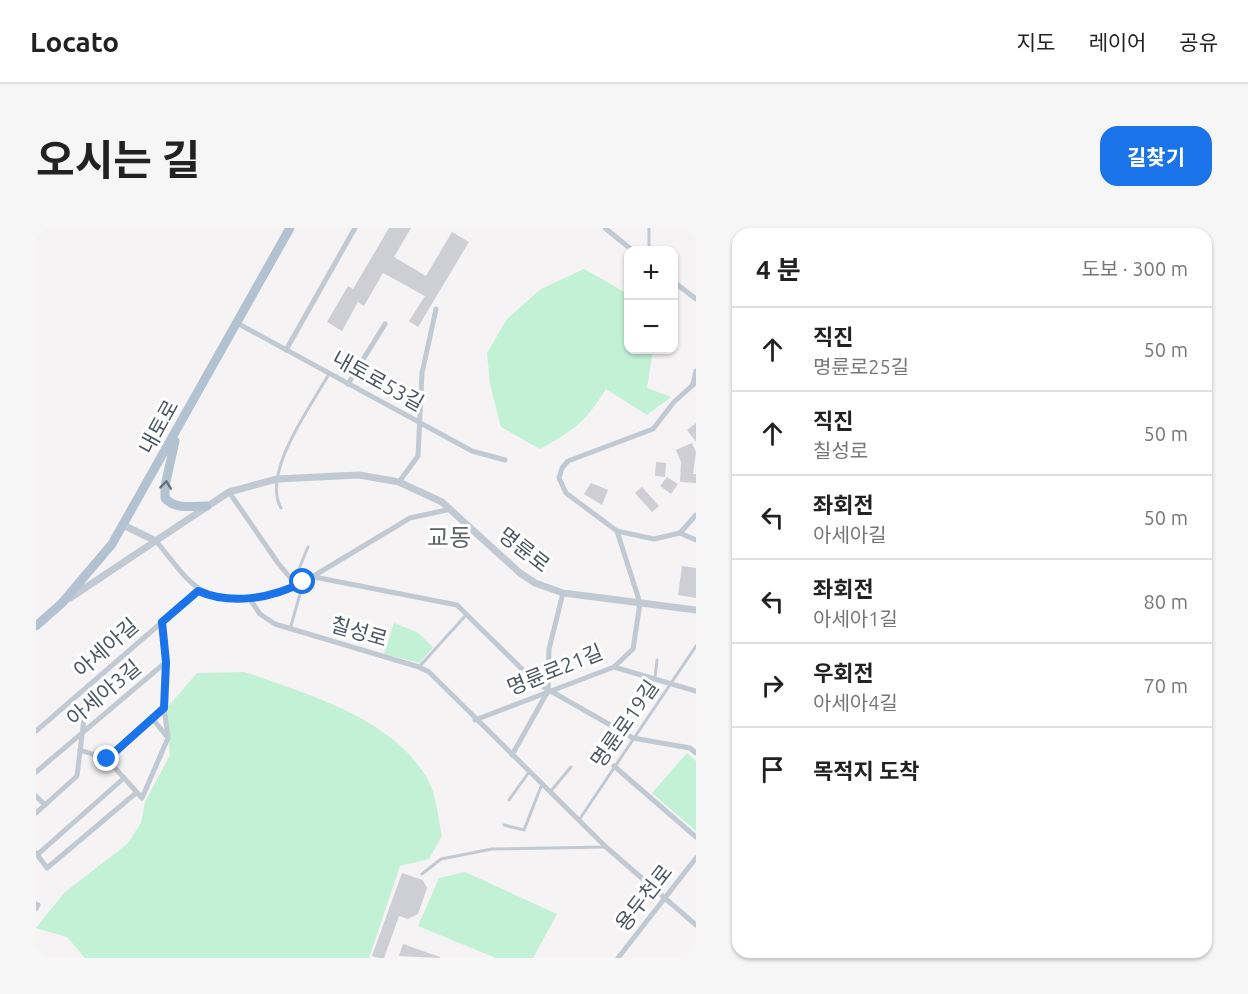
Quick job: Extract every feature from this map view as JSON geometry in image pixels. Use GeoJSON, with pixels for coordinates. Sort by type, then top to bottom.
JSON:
{"type":"FeatureCollection","features":[{"type":"Feature","properties":{"kind":"main road","name":"내토로"},"geometry":{"type":"LineString","coordinates":[[36,626],[62,603],[98,562],[123,525],[290,228]]}},
{"type":"Feature","properties":{"kind":"main road"},"geometry":{"type":"LineString","coordinates":[[178,429],[165,486],[165,498],[172,504],[182,506],[207,506]]}},
{"type":"Feature","properties":{"kind":"street"},"geometry":{"type":"LineString","coordinates":[[286,350],[355,228]]}},
{"type":"Feature","properties":{"kind":"street"},"geometry":{"type":"LineString","coordinates":[[606,228],[627,246]]}},
{"type":"Feature","properties":{"kind":"street"},"geometry":{"type":"LineString","coordinates":[[678,285],[696,299]]}},
{"type":"Feature","properties":{"kind":"street"},"geometry":{"type":"LineString","coordinates":[[399,482],[418,456],[422,373],[436,309]]}},
{"type":"Feature","properties":{"kind":"street","name":"내토로53길"},"geometry":{"type":"LineString","coordinates":[[237,324],[472,452],[505,460]]}},
{"type":"Feature","properties":{"kind":"street"},"geometry":{"type":"LineString","coordinates":[[348,384],[385,324]]}},
{"type":"Feature","properties":{"kind":"street"},"geometry":{"type":"LineString","coordinates":[[696,371],[695,384],[674,402],[653,429],[568,461],[562,468],[559,482],[566,493],[617,531],[654,539],[680,533],[696,515]]}},
{"type":"Feature","properties":{"kind":"street","name":"명륜로"},"geometry":{"type":"LineString","coordinates":[[62,603],[229,492],[277,478],[358,475],[399,482],[420,490],[451,509],[520,573],[535,583],[563,593],[696,610]]}},
{"type":"Feature","properties":{"kind":"street"},"geometry":{"type":"LineString","coordinates":[[229,492],[295,584]]}},
{"type":"Feature","properties":{"kind":"street"},"geometry":{"type":"LineString","coordinates":[[123,525],[156,541],[198,591],[226,600],[249,598],[303,582],[410,518],[451,509]]}},
{"type":"Feature","properties":{"kind":"street"},"geometry":{"type":"LineString","coordinates":[[617,531],[640,603]]}},
{"type":"Feature","properties":{"kind":"street"},"geometry":{"type":"LineString","coordinates":[[680,533],[696,540]]}},
{"type":"Feature","properties":{"kind":"street"},"geometry":{"type":"LineString","coordinates":[[314,577],[457,605],[535,682],[548,691],[633,738],[690,748],[696,753]]}},
{"type":"Feature","properties":{"kind":"street","name":"아세아길"},"geometry":{"type":"LineString","coordinates":[[36,731],[198,591]]}},
{"type":"Feature","properties":{"kind":"street"},"geometry":{"type":"LineString","coordinates":[[512,755],[548,691],[549,649],[563,593]]}},
{"type":"Feature","properties":{"kind":"street","name":"칠성로"},"geometry":{"type":"LineString","coordinates":[[249,598],[268,620],[290,629],[419,666],[435,678],[606,847],[696,925]]}},
{"type":"Feature","properties":{"kind":"street","name":"명륜로21길"},"geometry":{"type":"LineString","coordinates":[[475,720],[614,667],[633,649],[640,603]]}},
{"type":"Feature","properties":{"kind":"street"},"geometry":{"type":"LineString","coordinates":[[80,750],[107,759],[142,798],[168,738],[164,708],[166,662],[162,622]]}},
{"type":"Feature","properties":{"kind":"street","name":"아세아3길"},"geometry":{"type":"LineString","coordinates":[[36,772],[166,662]]}},
{"type":"Feature","properties":{"kind":"street"},"geometry":{"type":"LineString","coordinates":[[614,667],[696,691]]}},
{"type":"Feature","properties":{"kind":"street"},"geometry":{"type":"LineString","coordinates":[[36,813],[75,778],[88,686]]}},
{"type":"Feature","properties":{"kind":"street"},"geometry":{"type":"LineString","coordinates":[[107,759],[164,708]]}},
{"type":"Feature","properties":{"kind":"street"},"geometry":{"type":"LineString","coordinates":[[152,718],[168,738]]}},
{"type":"Feature","properties":{"kind":"street"},"geometry":{"type":"LineString","coordinates":[[614,766],[696,837]]}},
{"type":"Feature","properties":{"kind":"street"},"geometry":{"type":"LineString","coordinates":[[124,778],[36,854],[45,868],[136,793]]}},
{"type":"Feature","properties":{"kind":"street"},"geometry":{"type":"LineString","coordinates":[[36,796],[45,805]]}},
{"type":"Feature","properties":{"kind":"street","name":"용두천로"},"geometry":{"type":"LineString","coordinates":[[618,958],[696,858]]}},
{"type":"Feature","properties":{"kind":"street"},"geometry":{"type":"LineString","coordinates":[[36,904],[39,905],[36,909]]}},
{"type":"Feature","properties":{"kind":"street"},"geometry":{"type":"LineString","coordinates":[[693,958],[696,954]]}},
{"type":"Feature","properties":{"kind":"lane"},"geometry":{"type":"LineString","coordinates":[[649,228],[649,246]]}},
{"type":"Feature","properties":{"kind":"lane"},"geometry":{"type":"LineString","coordinates":[[281,508],[276,499],[280,463],[329,374]]}},
{"type":"Feature","properties":{"kind":"lane"},"geometry":{"type":"LineString","coordinates":[[295,584],[308,547]]}},
{"type":"Feature","properties":{"kind":"lane"},"geometry":{"type":"LineString","coordinates":[[290,629],[303,582]]}},
{"type":"Feature","properties":{"kind":"lane"},"geometry":{"type":"LineString","coordinates":[[419,666],[466,615]]}},
{"type":"Feature","properties":{"kind":"lane","name":"명륜로19길"},"geometry":{"type":"LineString","coordinates":[[579,820],[696,646]]}},
{"type":"Feature","properties":{"kind":"lane"},"geometry":{"type":"LineString","coordinates":[[655,678],[657,660]]}},
{"type":"Feature","properties":{"kind":"lane"},"geometry":{"type":"LineString","coordinates":[[550,792],[571,767]]}},
{"type":"Feature","properties":{"kind":"lane"},"geometry":{"type":"LineString","coordinates":[[509,800],[529,772]]}},
{"type":"Feature","properties":{"kind":"lane"},"geometry":{"type":"LineString","coordinates":[[504,825],[524,830],[542,784]]}},
{"type":"Feature","properties":{"kind":"lane"},"geometry":{"type":"LineString","coordinates":[[422,874],[441,859],[492,849],[606,847]]}},
{"type":"Feature","properties":{"kind":"green space"},"geometry":{"type":"Polygon","coordinates":[[[584,269],[624,292],[624,354],[652,354],[647,388],[671,397],[647,415],[606,389],[578,425],[540,449],[501,427],[490,384],[487,353],[507,319],[541,289],[584,269]]]}},
{"type":"Feature","properties":{"kind":"green space"},"geometry":{"type":"Polygon","coordinates":[[[394,623],[417,632],[433,647],[420,663],[384,654],[394,623]]]}},
{"type":"Feature","properties":{"kind":"green space"},"geometry":{"type":"Polygon","coordinates":[[[245,672],[322,700],[373,725],[395,741],[414,760],[432,788],[442,836],[429,859],[400,866],[369,958],[85,958],[67,937],[36,928],[64,893],[127,844],[141,823],[145,802],[170,755],[166,709],[197,673],[245,672]]]}},
{"type":"Feature","properties":{"kind":"green space"},"geometry":{"type":"Polygon","coordinates":[[[687,753],[696,761],[696,831],[652,793],[687,753]]]}},
{"type":"Feature","properties":{"kind":"green space"},"geometry":{"type":"Polygon","coordinates":[[[465,872],[557,914],[533,958],[496,958],[418,926],[439,878],[465,872]]]}},
{"type":"Feature","properties":{"kind":"building"},"geometry":{"type":"Polygon","coordinates":[[[389,228],[411,228],[394,257],[426,276],[452,232],[469,242],[418,327],[409,321],[425,296],[383,273],[364,306],[358,302],[342,331],[327,322],[348,286],[353,289],[389,228]]]}},
{"type":"Feature","properties":{"kind":"building"},"geometry":{"type":"Polygon","coordinates":[[[696,423],[696,442],[687,430],[696,423]]]}},
{"type":"Feature","properties":{"kind":"building"},"geometry":{"type":"Polygon","coordinates":[[[692,443],[696,452],[693,474],[696,474],[696,483],[680,482],[681,462],[676,450],[692,443]]]}},
{"type":"Feature","properties":{"kind":"building"},"geometry":{"type":"Polygon","coordinates":[[[656,462],[666,463],[665,477],[655,476],[656,462]]]}},
{"type":"Feature","properties":{"kind":"building"},"geometry":{"type":"Polygon","coordinates":[[[667,477],[678,484],[671,494],[660,486],[667,477]]]}},
{"type":"Feature","properties":{"kind":"building"},"geometry":{"type":"Polygon","coordinates":[[[591,483],[608,490],[602,505],[584,494],[591,483]]]}},
{"type":"Feature","properties":{"kind":"building"},"geometry":{"type":"Polygon","coordinates":[[[642,487],[659,506],[652,512],[635,493],[642,487]]]}},
{"type":"Feature","properties":{"kind":"building"},"geometry":{"type":"Polygon","coordinates":[[[682,566],[696,568],[696,598],[678,595],[682,566]]]}},
{"type":"Feature","properties":{"kind":"building"},"geometry":{"type":"Polygon","coordinates":[[[402,873],[423,880],[427,888],[418,914],[408,919],[399,916],[384,958],[372,956],[402,873]]]}},
{"type":"Feature","properties":{"kind":"building"},"geometry":{"type":"Polygon","coordinates":[[[403,944],[440,957],[440,958],[399,956],[403,944]]]}},
{"type":"Feature","properties":{"kind":"district","name":"교동"},"geometry":{"type":"Point","coordinates":[449,538]}},
{"type":"Feature","properties":{"kind":"route"},"geometry":{"type":"LineString","coordinates":[[107,759],[164,708],[166,662],[162,622],[198,591],[226,600],[249,598],[297,586],[303,582]]}}]}
